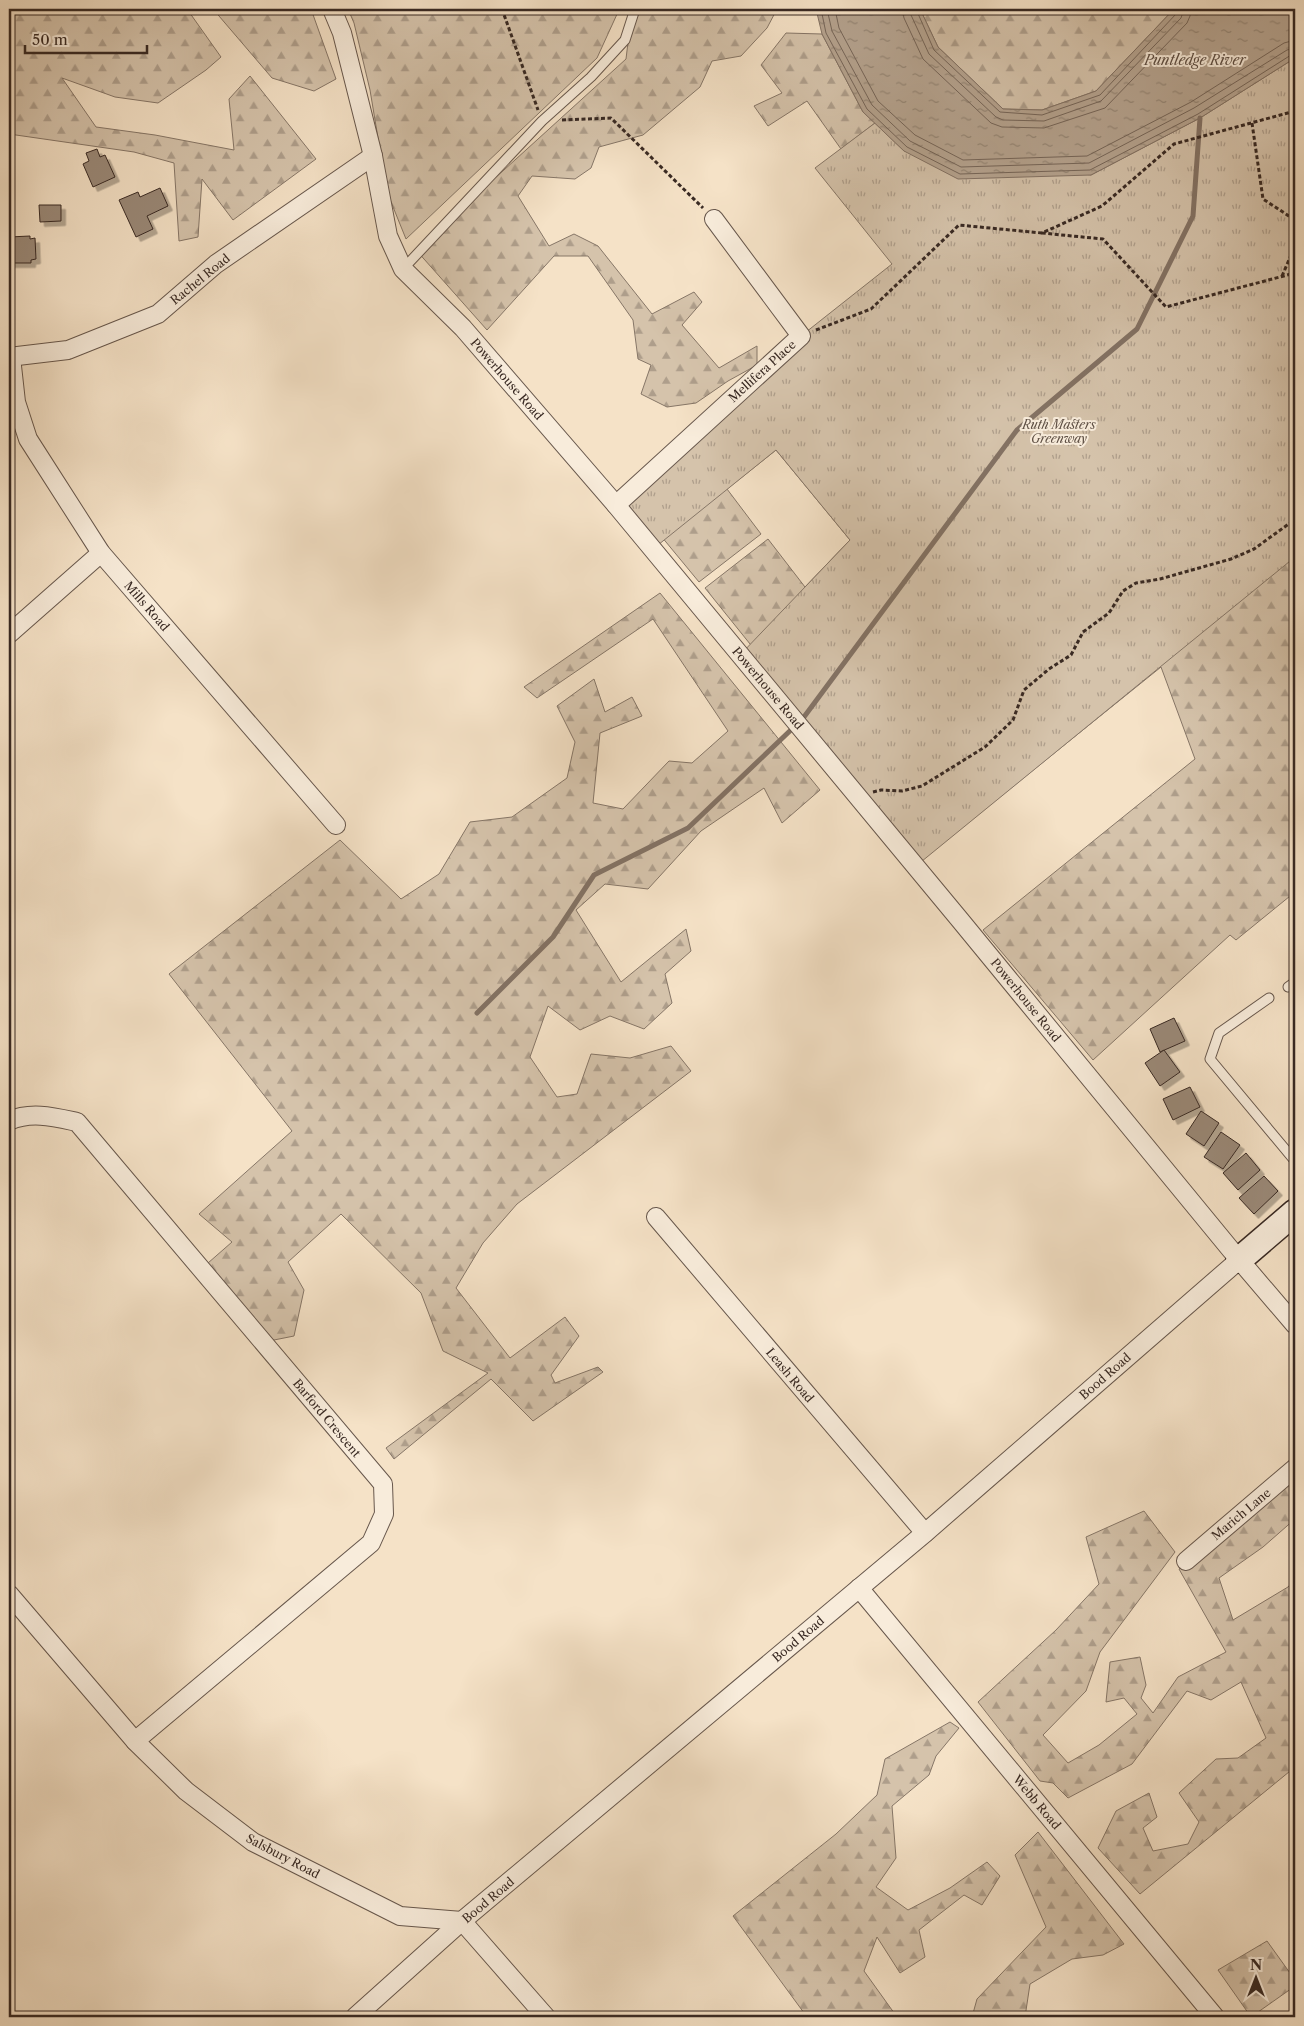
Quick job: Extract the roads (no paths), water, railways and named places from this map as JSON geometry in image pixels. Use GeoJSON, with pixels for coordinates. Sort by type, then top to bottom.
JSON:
{"type":"FeatureCollection","features":[{"type":"Feature","properties":{"kind":"street","name":"Powerhouse Road"},"geometry":{"type":"LineString","coordinates":[[332,9],[342,33],[373,156],[388,236],[403,269],[464,328],[616,504],[1239,1260],[1295,1325]]}},
{"type":"Feature","properties":{"kind":"street","name":"Rachel Road"},"geometry":{"type":"LineString","coordinates":[[10,357],[68,350],[158,314],[216,264],[373,156]]}},
{"type":"Feature","properties":{"kind":"street","name":"Mellifera Place"},"geometry":{"type":"LineString","coordinates":[[616,504],[801,336],[714,219]]}},
{"type":"Feature","properties":{"kind":"street","name":"Mills Road"},"geometry":{"type":"LineString","coordinates":[[10,357],[16,402],[28,439],[101,553],[336,825]]}},
{"type":"Feature","properties":{"kind":"street"},"geometry":{"type":"LineString","coordinates":[[9,634],[101,553]]}},
{"type":"Feature","properties":{"kind":"street","name":"Barford Crescent"},"geometry":{"type":"LineString","coordinates":[[9,1122],[14,1119],[45,1115],[77,1122],[383,1484],[384,1514],[371,1543],[135,1741]]}},
{"type":"Feature","properties":{"kind":"street"},"geometry":{"type":"LineString","coordinates":[[1239,1260],[1295,1212]]}},
{"type":"Feature","properties":{"kind":"street","name":"Leash Road"},"geometry":{"type":"LineString","coordinates":[[656,1217],[925,1533]]}},
{"type":"Feature","properties":{"kind":"street","name":"Bood Road"},"geometry":{"type":"LineString","coordinates":[[355,2017],[462,1921],[925,1533],[1239,1260]]}},
{"type":"Feature","properties":{"kind":"street","name":"Marich Lane"},"geometry":{"type":"LineString","coordinates":[[1186,1561],[1295,1468]]}},
{"type":"Feature","properties":{"kind":"street","name":"Webb Road"},"geometry":{"type":"LineString","coordinates":[[860,1588],[1215,2017]]}},
{"type":"Feature","properties":{"kind":"street","name":"Salsbury Road"},"geometry":{"type":"LineString","coordinates":[[9,1594],[135,1741],[186,1791],[253,1842],[400,1916],[462,1921]]}},
{"type":"Feature","properties":{"kind":"street"},"geometry":{"type":"LineString","coordinates":[[462,1921],[546,2017]]}},
{"type":"Feature","properties":{"kind":"lane"},"geometry":{"type":"LineString","coordinates":[[403,269],[542,121],[590,77],[625,40],[635,9]]}},
{"type":"Feature","properties":{"kind":"lane"},"geometry":{"type":"LineString","coordinates":[[1269,998],[1219,1032],[1210,1059],[1295,1161]]}},
{"type":"Feature","properties":{"kind":"water","name":"Puntledge River"},"geometry":{"type":"Polygon","coordinates":[[[816,9],[920,9],[938,47],[1003,109],[1042,110],[1096,91],[1174,9],[1295,9],[1295,58],[1200,118],[1091,175],[958,179],[904,151],[863,112],[822,34],[816,9]]]}},
{"type":"Feature","properties":{"kind":"waterway"},"geometry":{"type":"LineString","coordinates":[[801,721],[1017,430],[1137,329],[1193,216],[1200,118]]}},
{"type":"Feature","properties":{"kind":"waterway"},"geometry":{"type":"LineString","coordinates":[[477,1013],[553,937],[594,875],[688,828],[794,727]]}},
{"type":"Feature","properties":{"kind":"park label","name":"Ruth Masters Greenway"},"geometry":{"type":"Point","coordinates":[1059,431]}}]}
